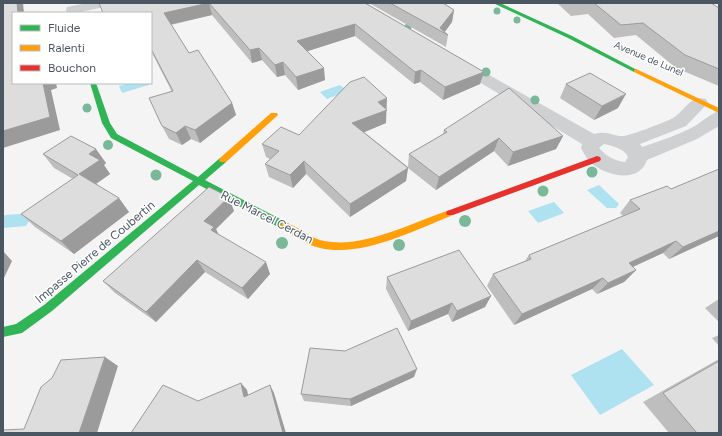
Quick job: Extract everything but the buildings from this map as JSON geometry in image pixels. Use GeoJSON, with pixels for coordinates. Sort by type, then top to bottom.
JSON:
{"type":"FeatureCollection","features":[{"type":"Feature","properties":{"kind":"street"},"geometry":{"type":"LineString","coordinates":[[71,9],[105,3]]}},
{"type":"Feature","properties":{"kind":"street","name":"Avenue de Lunel"},"geometry":{"type":"LineString","coordinates":[[496,3],[570,37],[690,87]]}},
{"type":"Feature","properties":{"kind":"street","name":"Avenue de Lunel"},"geometry":{"type":"LineString","coordinates":[[570,37],[700,103],[719,111]]}},
{"type":"Feature","properties":{"kind":"street"},"geometry":{"type":"LineString","coordinates":[[443,55],[595,150],[605,164],[624,168],[631,167],[636,163],[630,149]]}},
{"type":"Feature","properties":{"kind":"street","name":"Rue Marcel Cerdan"},"geometry":{"type":"LineString","coordinates":[[93,84],[106,123],[114,136],[198,182],[320,244],[336,246],[353,245],[372,241],[595,150],[596,139],[612,138],[630,149]]}},
{"type":"Feature","properties":{"kind":"street"},"geometry":{"type":"LineString","coordinates":[[630,149],[680,122],[700,103],[719,99]]}},
{"type":"Feature","properties":{"kind":"street","name":"Impasse Pierre de Coubertin"},"geometry":{"type":"LineString","coordinates":[[3,332],[18,329],[48,308],[198,182],[274,115]]}},
{"type":"Feature","properties":{"kind":"street"},"geometry":{"type":"LineString","coordinates":[[630,149],[694,133],[713,123],[719,117]]}},
{"type":"Feature","properties":{"kind":"water"},"geometry":{"type":"Polygon","coordinates":[[[126,84],[152,84],[122,93],[119,86],[126,84]]]}},
{"type":"Feature","properties":{"kind":"water"},"geometry":{"type":"Polygon","coordinates":[[[340,85],[348,91],[327,99],[320,92],[340,85]]]}},
{"type":"Feature","properties":{"kind":"water"},"geometry":{"type":"Polygon","coordinates":[[[599,185],[619,204],[616,208],[607,208],[587,190],[599,185]]]}},
{"type":"Feature","properties":{"kind":"water"},"geometry":{"type":"Polygon","coordinates":[[[554,202],[564,213],[538,223],[528,211],[554,202]]]}},
{"type":"Feature","properties":{"kind":"water"},"geometry":{"type":"Polygon","coordinates":[[[34,213],[26,226],[3,228],[3,218],[5,215],[34,213]]]}},
{"type":"Feature","properties":{"kind":"water"},"geometry":{"type":"Polygon","coordinates":[[[622,349],[654,385],[600,415],[571,375],[622,349]]]}},
{"type":"Feature","properties":{"kind":"traffic: fast"},"geometry":{"type":"LineString","coordinates":[[496,3],[570,37],[636,71]]}},
{"type":"Feature","properties":{"kind":"traffic: fast"},"geometry":{"type":"LineString","coordinates":[[93,84],[106,123],[114,136],[285,226]]}},
{"type":"Feature","properties":{"kind":"traffic: fast"},"geometry":{"type":"LineString","coordinates":[[3,332],[18,329],[48,308],[223,160]]}},
{"type":"Feature","properties":{"kind":"traffic: slow"},"geometry":{"type":"LineString","coordinates":[[636,71],[719,111]]}},
{"type":"Feature","properties":{"kind":"traffic: slow"},"geometry":{"type":"LineString","coordinates":[[223,160],[274,115]]}},
{"type":"Feature","properties":{"kind":"traffic: slow"},"geometry":{"type":"LineString","coordinates":[[285,226],[316,243],[335,246],[351,245],[386,237],[450,213]]}},
{"type":"Feature","properties":{"kind":"traffic: jam"},"geometry":{"type":"LineString","coordinates":[[450,213],[597,159]]}}]}
